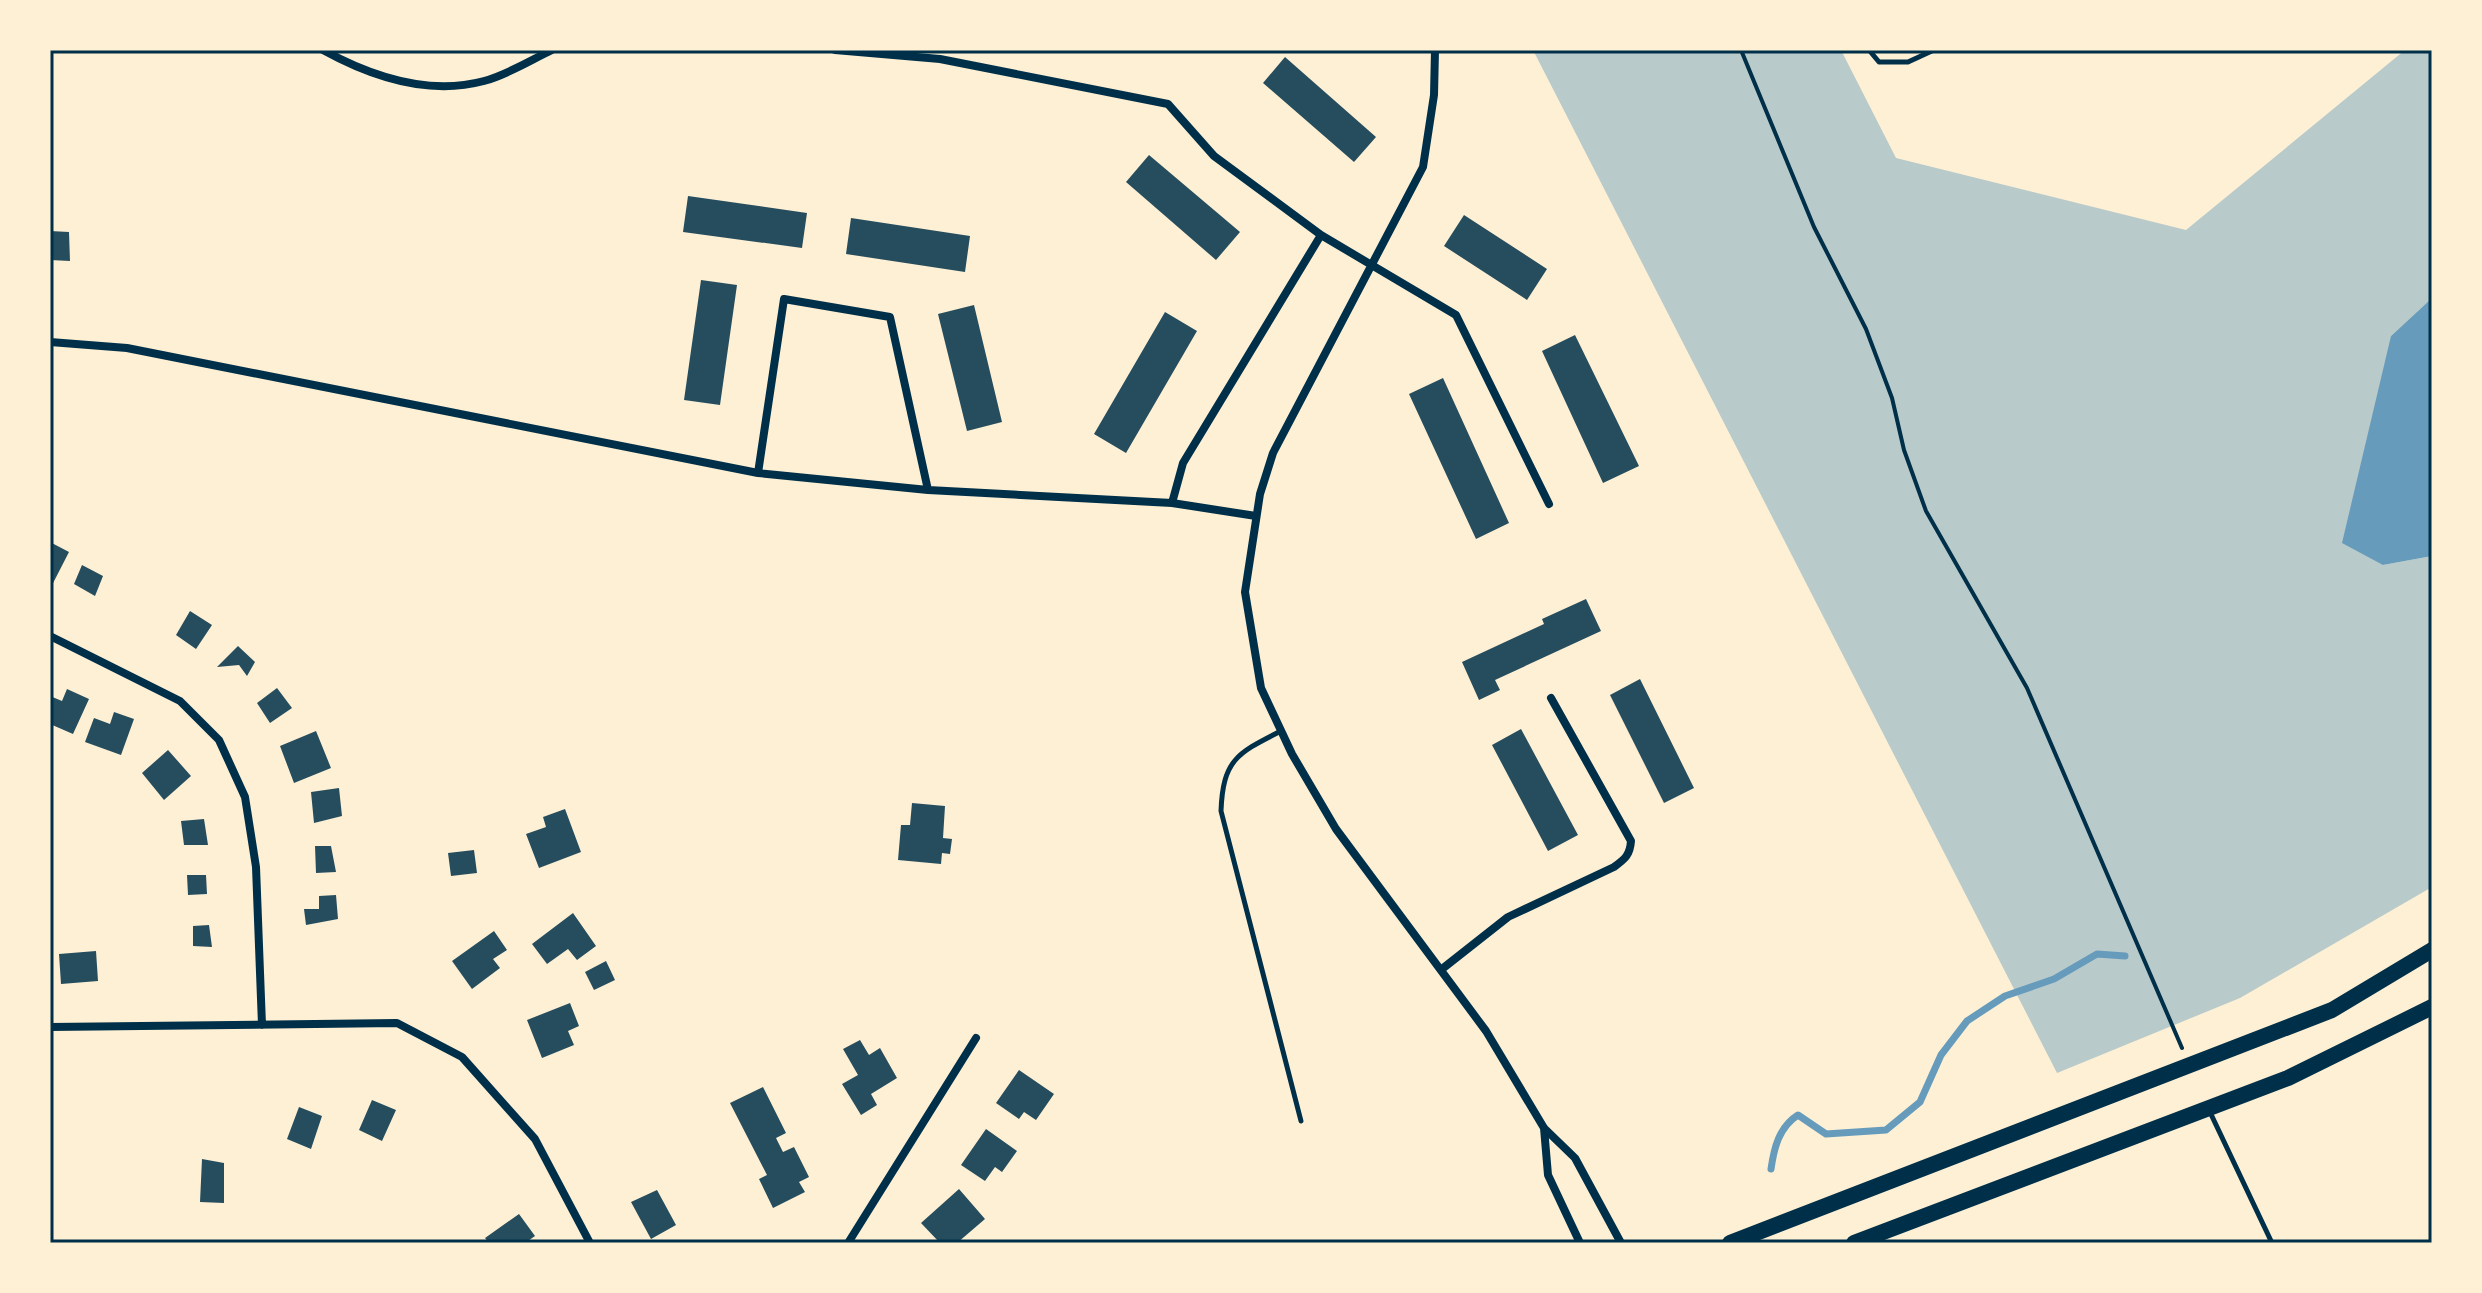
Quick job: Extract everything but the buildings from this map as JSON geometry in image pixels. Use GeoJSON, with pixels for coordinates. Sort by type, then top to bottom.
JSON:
{"type":"FeatureCollection","features":[{"type":"Feature","properties":{"kind":"main road"},"geometry":{"type":"LineString","coordinates":[[1730,1243],[2332,1010],[2432,950]]}},
{"type":"Feature","properties":{"kind":"main road"},"geometry":{"type":"LineString","coordinates":[[1854,1243],[2288,1078],[2432,1007]]}},
{"type":"Feature","properties":{"kind":"street"},"geometry":{"type":"LineString","coordinates":[[323,50],[362,71],[427,87],[485,81],[552,50]]}},
{"type":"Feature","properties":{"kind":"street"},"geometry":{"type":"LineString","coordinates":[[835,50],[940,59],[1168,104],[1214,156],[1321,235],[1456,315],[1549,504]]}},
{"type":"Feature","properties":{"kind":"street"},"geometry":{"type":"LineString","coordinates":[[1435,50],[1434,95],[1423,167],[1374,266],[1273,453],[1256,516],[1245,592],[1261,688],[1281,731],[1336,829],[1486,1031],[1544,1128],[1575,1158],[1621,1243]]}},
{"type":"Feature","properties":{"kind":"street"},"geometry":{"type":"LineString","coordinates":[[1172,503],[1183,463],[1321,235]]}},
{"type":"Feature","properties":{"kind":"street"},"geometry":{"type":"LineString","coordinates":[[758,473],[784,299],[890,317],[928,490]]}},
{"type":"Feature","properties":{"kind":"street"},"geometry":{"type":"LineString","coordinates":[[50,342],[127,348],[758,473],[928,490],[1172,503],[1256,516]]}},
{"type":"Feature","properties":{"kind":"street"},"geometry":{"type":"LineString","coordinates":[[50,636],[180,701],[219,740],[245,797],[256,867],[262,1025]]}},
{"type":"Feature","properties":{"kind":"street"},"geometry":{"type":"LineString","coordinates":[[1442,969],[1508,917],[1627,859],[1631,841],[1551,698]]}},
{"type":"Feature","properties":{"kind":"street"},"geometry":{"type":"LineString","coordinates":[[50,1027],[397,1023],[462,1057],[535,1139],[590,1243]]}},
{"type":"Feature","properties":{"kind":"street"},"geometry":{"type":"LineString","coordinates":[[848,1243],[976,1038]]}},
{"type":"Feature","properties":{"kind":"street"},"geometry":{"type":"LineString","coordinates":[[1544,1128],[1548,1175],[1580,1243]]}},
{"type":"Feature","properties":{"kind":"lane"},"geometry":{"type":"LineString","coordinates":[[1869,50],[1879,62],[1908,62],[1934,50]]}},
{"type":"Feature","properties":{"kind":"lane"},"geometry":{"type":"LineString","coordinates":[[1281,731],[1237,754],[1222,788],[1221,811],[1301,1121]]}},
{"type":"Feature","properties":{"kind":"lane"},"geometry":{"type":"LineString","coordinates":[[2208,1109],[2272,1243]]}},
{"type":"Feature","properties":{"kind":"path"},"geometry":{"type":"LineString","coordinates":[[1741,50],[1814,227],[1866,329],[1892,398],[1904,450],[1926,511],[2027,688],[2190,1067]]}},
{"type":"Feature","properties":{"kind":"shaded area"},"geometry":{"type":"Polygon","coordinates":[[[1533,50],[1841,50],[1896,158],[2186,230],[2405,50],[2432,50],[2432,298],[2391,336],[2383,565],[2432,556],[2432,887],[2240,998],[2057,1073],[1533,50]]]}},
{"type":"Feature","properties":{"kind":"water"},"geometry":{"type":"Polygon","coordinates":[[[2432,298],[2432,556],[2383,565],[2342,543],[2391,336],[2432,298]]]}},
{"type":"Feature","properties":{"kind":"waterway"},"geometry":{"type":"LineString","coordinates":[[1771,1169],[1782,1132],[1798,1115],[1826,1134],[1886,1130],[1920,1102],[1941,1055],[1967,1021],[2005,996],[2054,979],[2097,954],[2125,956]]}}]}
